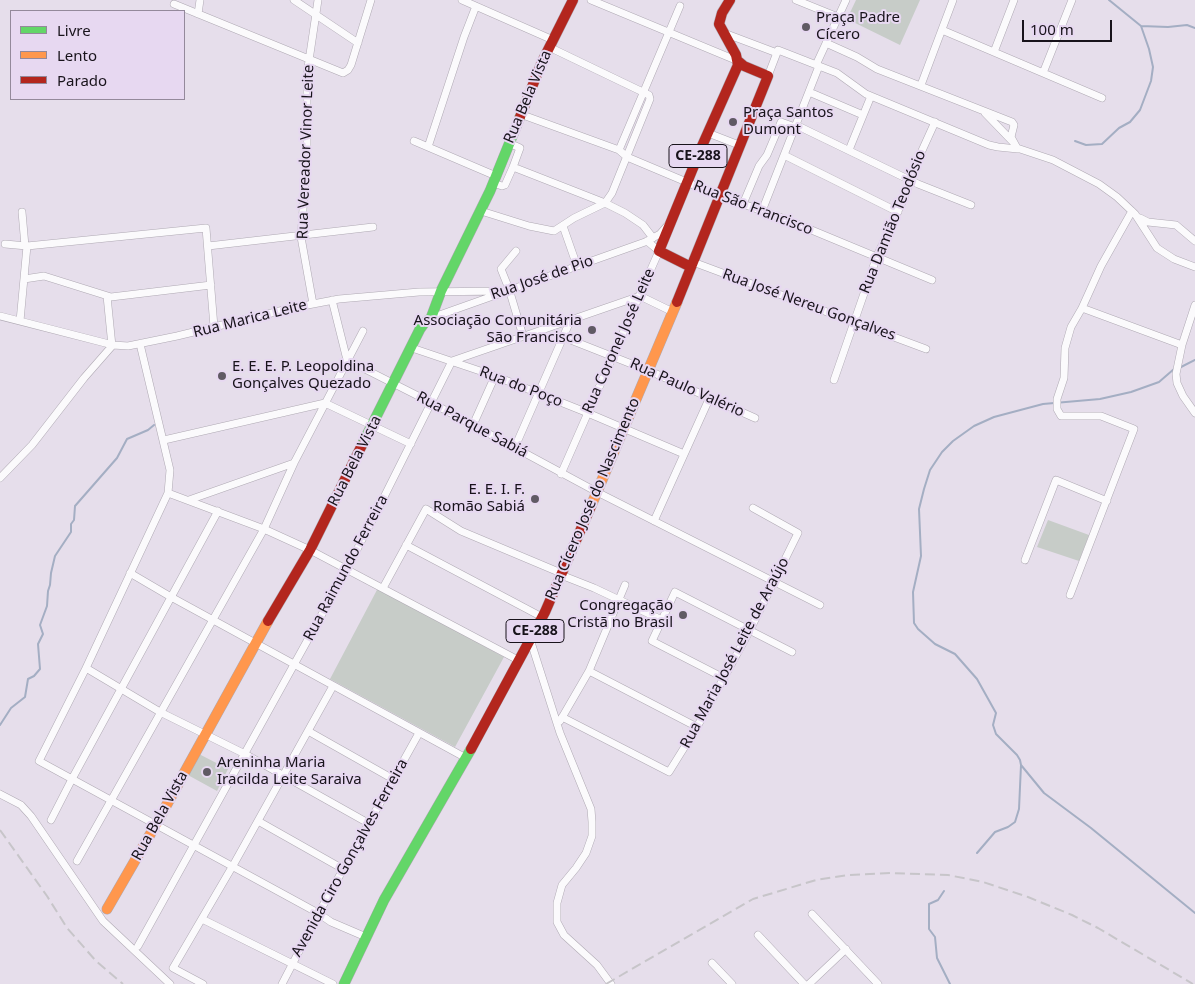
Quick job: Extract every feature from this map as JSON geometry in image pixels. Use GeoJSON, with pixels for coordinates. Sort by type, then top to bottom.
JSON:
{"type":"FeatureCollection","features":[{"type":"Feature","properties":{"kind":"main road","name":"Rua Bela Vista"},"geometry":{"type":"LineString","coordinates":[[107,909],[156,825],[255,644],[310,550],[423,324],[431,318],[481,210],[551,43],[573,0]]}},
{"type":"Feature","properties":{"kind":"main road"},"geometry":{"type":"LineString","coordinates":[[730,0],[719,19],[722,32],[738,61],[744,66],[768,76]]}},
{"type":"Feature","properties":{"kind":"main road","name":"Rua Coronel José Leite"},"geometry":{"type":"LineString","coordinates":[[659,251],[737,69],[738,61]]}},
{"type":"Feature","properties":{"kind":"main road","name":"Rua Cícero José do Nascimento"},"geometry":{"type":"LineString","coordinates":[[344,984],[384,900],[466,758],[542,618],[673,312],[768,76]]}},
{"type":"Feature","properties":{"kind":"main road","name":"Rua José Nereu Gonçalves"},"geometry":{"type":"LineString","coordinates":[[659,251],[692,264]]}},
{"type":"Feature","properties":{"kind":"street"},"geometry":{"type":"LineString","coordinates":[[198,14],[200,0]]}},
{"type":"Feature","properties":{"kind":"street"},"geometry":{"type":"LineString","coordinates":[[294,0],[358,43]]}},
{"type":"Feature","properties":{"kind":"street","name":"Rua Vereador Vinor Leite"},"geometry":{"type":"LineString","coordinates":[[312,304],[301,237],[307,154],[307,74],[318,0]]}},
{"type":"Feature","properties":{"kind":"street"},"geometry":{"type":"LineString","coordinates":[[174,4],[341,72],[348,70],[371,0]]}},
{"type":"Feature","properties":{"kind":"street"},"geometry":{"type":"LineString","coordinates":[[462,0],[551,43],[643,91],[648,94],[650,99],[612,193],[605,203],[574,218],[554,231],[500,218],[481,210]]}},
{"type":"Feature","properties":{"kind":"street"},"geometry":{"type":"LineString","coordinates":[[591,0],[738,61]]}},
{"type":"Feature","properties":{"kind":"street"},"geometry":{"type":"LineString","coordinates":[[796,0],[838,17]]}},
{"type":"Feature","properties":{"kind":"street"},"geometry":{"type":"LineString","coordinates":[[762,211],[817,65],[846,0]]}},
{"type":"Feature","properties":{"kind":"street"},"geometry":{"type":"LineString","coordinates":[[921,85],[953,0]]}},
{"type":"Feature","properties":{"kind":"street"},"geometry":{"type":"LineString","coordinates":[[994,52],[1014,0]]}},
{"type":"Feature","properties":{"kind":"street"},"geometry":{"type":"LineString","coordinates":[[1043,73],[1072,0]]}},
{"type":"Feature","properties":{"kind":"street"},"geometry":{"type":"LineString","coordinates":[[428,147],[464,36],[476,6]]}},
{"type":"Feature","properties":{"kind":"street"},"geometry":{"type":"LineString","coordinates":[[619,150],[680,6]]}},
{"type":"Feature","properties":{"kind":"street"},"geometry":{"type":"LineString","coordinates":[[942,30],[1102,98]]}},
{"type":"Feature","properties":{"kind":"street"},"geometry":{"type":"LineString","coordinates":[[722,32],[840,74],[861,92],[993,146],[1017,147],[1050,159],[1086,176],[1112,193],[1135,214],[1148,222],[1176,225],[1195,240]]}},
{"type":"Feature","properties":{"kind":"street"},"geometry":{"type":"LineString","coordinates":[[826,43],[877,69],[1014,123],[1011,136],[1017,147]]}},
{"type":"Feature","properties":{"kind":"street","name":"Rua Cícero José do Nascimento"},"geometry":{"type":"LineString","coordinates":[[768,76],[778,52]]}},
{"type":"Feature","properties":{"kind":"street"},"geometry":{"type":"LineString","coordinates":[[808,92],[863,115]]}},
{"type":"Feature","properties":{"kind":"street"},"geometry":{"type":"LineString","coordinates":[[850,150],[871,96]]}},
{"type":"Feature","properties":{"kind":"street"},"geometry":{"type":"LineString","coordinates":[[981,110],[1017,147]]}},
{"type":"Feature","properties":{"kind":"street","name":"Rua São Francisco"},"geometry":{"type":"LineString","coordinates":[[520,114],[619,150],[627,156],[687,182],[877,256],[932,280]]}},
{"type":"Feature","properties":{"kind":"street"},"geometry":{"type":"LineString","coordinates":[[743,204],[781,122],[795,126],[850,150],[944,196],[971,205]]}},
{"type":"Feature","properties":{"kind":"street","name":"Rua Damião Teodósio"},"geometry":{"type":"LineString","coordinates":[[834,380],[877,256],[898,212],[921,152],[935,122]]}},
{"type":"Feature","properties":{"kind":"street"},"geometry":{"type":"LineString","coordinates":[[708,133],[739,145]]}},
{"type":"Feature","properties":{"kind":"street"},"geometry":{"type":"LineString","coordinates":[[414,141],[494,179],[502,186],[506,185],[520,148],[509,143]]}},
{"type":"Feature","properties":{"kind":"street"},"geometry":{"type":"LineString","coordinates":[[784,155],[898,212]]}},
{"type":"Feature","properties":{"kind":"street","name":"Rua José Nereu Gonçalves"},"geometry":{"type":"LineString","coordinates":[[513,167],[605,203],[638,221],[646,228],[650,240],[659,251]]}},
{"type":"Feature","properties":{"kind":"street","name":"Rua Coronel José Leite"},"geometry":{"type":"LineString","coordinates":[[650,240],[663,231],[677,208]]}},
{"type":"Feature","properties":{"kind":"street"},"geometry":{"type":"LineString","coordinates":[[20,321],[26,246],[22,212]]}},
{"type":"Feature","properties":{"kind":"street"},"geometry":{"type":"LineString","coordinates":[[1135,214],[1157,248],[1174,259],[1195,267]]}},
{"type":"Feature","properties":{"kind":"street"},"geometry":{"type":"LineString","coordinates":[[1070,595],[1134,428],[1101,416],[1061,416],[1057,403],[1064,378],[1065,358],[1070,331],[1101,266],[1135,214]]}},
{"type":"Feature","properties":{"kind":"street"},"geometry":{"type":"LineString","coordinates":[[562,226],[577,266]]}},
{"type":"Feature","properties":{"kind":"street"},"geometry":{"type":"LineString","coordinates":[[208,246],[373,227]]}},
{"type":"Feature","properties":{"kind":"street"},"geometry":{"type":"LineString","coordinates":[[5,244],[26,246],[206,228],[214,327]]}},
{"type":"Feature","properties":{"kind":"street","name":"Rua José de Pio"},"geometry":{"type":"LineString","coordinates":[[431,318],[650,240]]}},
{"type":"Feature","properties":{"kind":"street"},"geometry":{"type":"LineString","coordinates":[[516,251],[501,269],[523,336]]}},
{"type":"Feature","properties":{"kind":"street","name":"Rua Coronel José Leite"},"geometry":{"type":"LineString","coordinates":[[561,474],[659,251]]}},
{"type":"Feature","properties":{"kind":"street","name":"Rua José Nereu Gonçalves"},"geometry":{"type":"LineString","coordinates":[[692,264],[854,321],[926,349]]}},
{"type":"Feature","properties":{"kind":"street"},"geometry":{"type":"LineString","coordinates":[[24,279],[44,276],[109,297],[211,285]]}},
{"type":"Feature","properties":{"kind":"street","name":"Rua Marica Leite"},"geometry":{"type":"LineString","coordinates":[[111,347],[140,344],[332,300],[389,294],[507,290]]}},
{"type":"Feature","properties":{"kind":"street"},"geometry":{"type":"LineString","coordinates":[[452,361],[640,296],[673,312]]}},
{"type":"Feature","properties":{"kind":"street"},"geometry":{"type":"LineString","coordinates":[[0,478],[32,445],[111,347],[109,297]]}},
{"type":"Feature","properties":{"kind":"street"},"geometry":{"type":"LineString","coordinates":[[332,300],[348,360]]}},
{"type":"Feature","properties":{"kind":"street"},"geometry":{"type":"LineString","coordinates":[[1195,305],[1182,345],[1176,379],[1182,396],[1195,413]]}},
{"type":"Feature","properties":{"kind":"street"},"geometry":{"type":"LineString","coordinates":[[1082,308],[1182,345]]}},
{"type":"Feature","properties":{"kind":"street"},"geometry":{"type":"LineString","coordinates":[[0,316],[111,347]]}},
{"type":"Feature","properties":{"kind":"street"},"geometry":{"type":"LineString","coordinates":[[515,447],[571,319]]}},
{"type":"Feature","properties":{"kind":"street"},"geometry":{"type":"LineString","coordinates":[[77,861],[264,529],[294,463],[363,332]]}},
{"type":"Feature","properties":{"kind":"street","name":"Rua Paulo Valério"},"geometry":{"type":"LineString","coordinates":[[563,337],[648,370],[755,418]]}},
{"type":"Feature","properties":{"kind":"street"},"geometry":{"type":"LineString","coordinates":[[140,344],[170,470],[168,492],[86,668],[39,761],[318,913],[331,922],[366,937]]}},
{"type":"Feature","properties":{"kind":"street","name":"Rua do Poço"},"geometry":{"type":"LineString","coordinates":[[412,348],[494,376],[588,412],[684,454]]}},
{"type":"Feature","properties":{"kind":"street","name":"Rua Parque Sabiá"},"geometry":{"type":"LineString","coordinates":[[348,360],[432,402],[561,474],[820,606]]}},
{"type":"Feature","properties":{"kind":"street","name":"Rua Raimundo Ferreira"},"geometry":{"type":"LineString","coordinates":[[138,946],[347,569],[452,361]]}},
{"type":"Feature","properties":{"kind":"street"},"geometry":{"type":"LineString","coordinates":[[473,425],[494,376]]}},
{"type":"Feature","properties":{"kind":"street"},"geometry":{"type":"LineString","coordinates":[[654,521],[710,398]]}},
{"type":"Feature","properties":{"kind":"street"},"geometry":{"type":"LineString","coordinates":[[164,440],[325,403],[411,444]]}},
{"type":"Feature","properties":{"kind":"street"},"geometry":{"type":"LineString","coordinates":[[189,500],[294,463]]}},
{"type":"Feature","properties":{"kind":"street"},"geometry":{"type":"LineString","coordinates":[[1025,560],[1056,480],[1107,501]]}},
{"type":"Feature","properties":{"kind":"street"},"geometry":{"type":"LineString","coordinates":[[168,492],[264,529],[310,550],[518,660]]}},
{"type":"Feature","properties":{"kind":"street","name":"Rua Maria José Leite de Araújo"},"geometry":{"type":"LineString","coordinates":[[562,717],[669,772],[697,727],[750,630],[798,533],[753,508]]}},
{"type":"Feature","properties":{"kind":"street"},"geometry":{"type":"LineString","coordinates":[[383,588],[426,510],[461,531],[662,620]]}},
{"type":"Feature","properties":{"kind":"street"},"geometry":{"type":"LineString","coordinates":[[51,820],[218,511]]}},
{"type":"Feature","properties":{"kind":"street"},"geometry":{"type":"LineString","coordinates":[[406,545],[542,618]]}},
{"type":"Feature","properties":{"kind":"street"},"geometry":{"type":"LineString","coordinates":[[130,573],[255,644],[466,758]]}},
{"type":"Feature","properties":{"kind":"street"},"geometry":{"type":"LineString","coordinates":[[557,725],[588,671],[625,585]]}},
{"type":"Feature","properties":{"kind":"street"},"geometry":{"type":"LineString","coordinates":[[724,678],[652,641],[676,592],[792,652]]}},
{"type":"Feature","properties":{"kind":"street"},"geometry":{"type":"LineString","coordinates":[[530,639],[557,725],[590,809],[593,829],[590,844],[581,861],[562,885],[557,903],[557,922],[564,935],[597,965],[611,984]]}},
{"type":"Feature","properties":{"kind":"street"},"geometry":{"type":"LineString","coordinates":[[86,668],[160,712],[245,754],[368,823]]}},
{"type":"Feature","properties":{"kind":"street"},"geometry":{"type":"LineString","coordinates":[[588,671],[697,727]]}},
{"type":"Feature","properties":{"kind":"street"},"geometry":{"type":"LineString","coordinates":[[203,984],[173,968],[333,686]]}},
{"type":"Feature","properties":{"kind":"street"},"geometry":{"type":"LineString","coordinates":[[308,732],[393,779]]}},
{"type":"Feature","properties":{"kind":"street","name":"Avenida Ciro Gonçalves Ferreira"},"geometry":{"type":"LineString","coordinates":[[282,984],[318,913],[419,733]]}},
{"type":"Feature","properties":{"kind":"street"},"geometry":{"type":"LineString","coordinates":[[0,794],[21,805],[31,816],[102,921],[170,984]]}},
{"type":"Feature","properties":{"kind":"street"},"geometry":{"type":"LineString","coordinates":[[258,821],[343,868]]}},
{"type":"Feature","properties":{"kind":"street"},"geometry":{"type":"LineString","coordinates":[[812,914],[878,984]]}},
{"type":"Feature","properties":{"kind":"street"},"geometry":{"type":"LineString","coordinates":[[202,919],[333,984]]}},
{"type":"Feature","properties":{"kind":"street"},"geometry":{"type":"LineString","coordinates":[[758,935],[804,984]]}},
{"type":"Feature","properties":{"kind":"street"},"geometry":{"type":"LineString","coordinates":[[809,984],[846,949]]}},
{"type":"Feature","properties":{"kind":"street"},"geometry":{"type":"LineString","coordinates":[[712,963],[732,984]]}},
{"type":"Feature","properties":{"kind":"shaded area"},"geometry":{"type":"Polygon","coordinates":[[[856,0],[920,0],[900,45],[847,19],[856,0]]]}},
{"type":"Feature","properties":{"kind":"shaded area"},"geometry":{"type":"Polygon","coordinates":[[[1048,520],[1089,535],[1079,561],[1037,547],[1048,520]]]}},
{"type":"Feature","properties":{"kind":"shaded area"},"geometry":{"type":"Polygon","coordinates":[[[378,588],[504,657],[455,747],[330,679],[378,588]]]}},
{"type":"Feature","properties":{"kind":"shaded area","name":"Areninha Maria Iracilda Leite Saraiva"},"geometry":{"type":"Polygon","coordinates":[[[197,753],[228,769],[217,791],[186,774],[197,753]]]}},
{"type":"Feature","properties":{"kind":"waterway"},"geometry":{"type":"LineString","coordinates":[[1109,0],[1141,26],[1168,27],[1187,25],[1195,28]]}},
{"type":"Feature","properties":{"kind":"waterway"},"geometry":{"type":"LineString","coordinates":[[1075,141],[1086,145],[1102,144],[1119,128],[1130,122],[1140,110],[1151,81],[1153,67],[1141,26]]}},
{"type":"Feature","properties":{"kind":"waterway"},"geometry":{"type":"LineString","coordinates":[[1181,367],[1195,360]]}},
{"type":"Feature","properties":{"kind":"waterway"},"geometry":{"type":"LineString","coordinates":[[1174,369],[1159,382],[1131,392],[1100,399],[1043,404],[994,417],[974,426],[953,441],[942,452],[930,470],[919,509],[921,556],[913,592],[914,623],[935,644],[955,654],[977,679],[996,713],[993,725],[996,734],[1017,755],[1021,765],[1044,793],[1091,828],[1195,913]]}},
{"type":"Feature","properties":{"kind":"waterway"},"geometry":{"type":"LineString","coordinates":[[0,725],[11,708],[25,697],[28,679],[34,676],[40,669],[38,644],[43,634],[40,625],[47,606],[51,573],[55,556],[71,532],[75,506],[117,458],[127,439],[148,430],[154,425]]}},
{"type":"Feature","properties":{"kind":"waterway"},"geometry":{"type":"LineString","coordinates":[[977,853],[995,832],[1015,822],[1019,809],[1021,765]]}},
{"type":"Feature","properties":{"kind":"waterway"},"geometry":{"type":"LineString","coordinates":[[944,891],[938,900],[929,904],[929,929],[935,937],[937,958],[950,984]]}},
{"type":"Feature","properties":{"kind":"railway"},"geometry":{"type":"LineString","coordinates":[[0,830],[47,896],[67,928],[96,961],[123,984]]}},
{"type":"Feature","properties":{"kind":"railway"},"geometry":{"type":"LineString","coordinates":[[606,984],[753,899],[816,880],[848,875],[891,873],[948,875],[983,882],[1028,897],[1098,928],[1193,984]]}},
{"type":"Feature","properties":{"kind":"traffic: fast"},"geometry":{"type":"LineString","coordinates":[[362,445],[420,329],[431,318],[441,291],[490,191],[520,117]]}},
{"type":"Feature","properties":{"kind":"traffic: fast"},"geometry":{"type":"LineString","coordinates":[[344,984],[384,900],[471,749]]}},
{"type":"Feature","properties":{"kind":"traffic: slow"},"geometry":{"type":"LineString","coordinates":[[591,506],[677,302]]}},
{"type":"Feature","properties":{"kind":"traffic: slow"},"geometry":{"type":"LineString","coordinates":[[107,909],[268,621]]}},
{"type":"Feature","properties":{"kind":"traffic: jam"},"geometry":{"type":"LineString","coordinates":[[520,117],[542,62],[573,0]]}},
{"type":"Feature","properties":{"kind":"traffic: jam"},"geometry":{"type":"LineString","coordinates":[[691,267],[659,251],[738,65],[736,55],[719,24],[722,13],[730,0]]}},
{"type":"Feature","properties":{"kind":"traffic: jam"},"geometry":{"type":"LineString","coordinates":[[677,302],[768,76],[744,66],[738,61]]}},
{"type":"Feature","properties":{"kind":"traffic: jam"},"geometry":{"type":"LineString","coordinates":[[268,621],[310,550],[362,445]]}},
{"type":"Feature","properties":{"kind":"traffic: jam"},"geometry":{"type":"LineString","coordinates":[[471,749],[545,612],[591,506]]}},
{"type":"Feature","properties":{"kind":"place","name":"Praça Padre Cícero"},"geometry":{"type":"Point","coordinates":[806,27]}},
{"type":"Feature","properties":{"kind":"place","name":"Praça Santos Dumont"},"geometry":{"type":"Point","coordinates":[733,122]}},
{"type":"Feature","properties":{"kind":"place","name":"Associação Comunitária São Francisco"},"geometry":{"type":"Point","coordinates":[592,330]}},
{"type":"Feature","properties":{"kind":"place","name":"E. E. E. P. Leopoldina Gonçalves Quezado"},"geometry":{"type":"Point","coordinates":[222,376]}},
{"type":"Feature","properties":{"kind":"place","name":"E. E. I. F. Romão Sabiá"},"geometry":{"type":"Point","coordinates":[535,499]}},
{"type":"Feature","properties":{"kind":"place","name":"Congregação Cristã no Brasil"},"geometry":{"type":"Point","coordinates":[683,615]}},
{"type":"Feature","properties":{"kind":"place","name":"Areninha Maria Iracilda Leite Saraiva"},"geometry":{"type":"Point","coordinates":[207,772]}}]}
